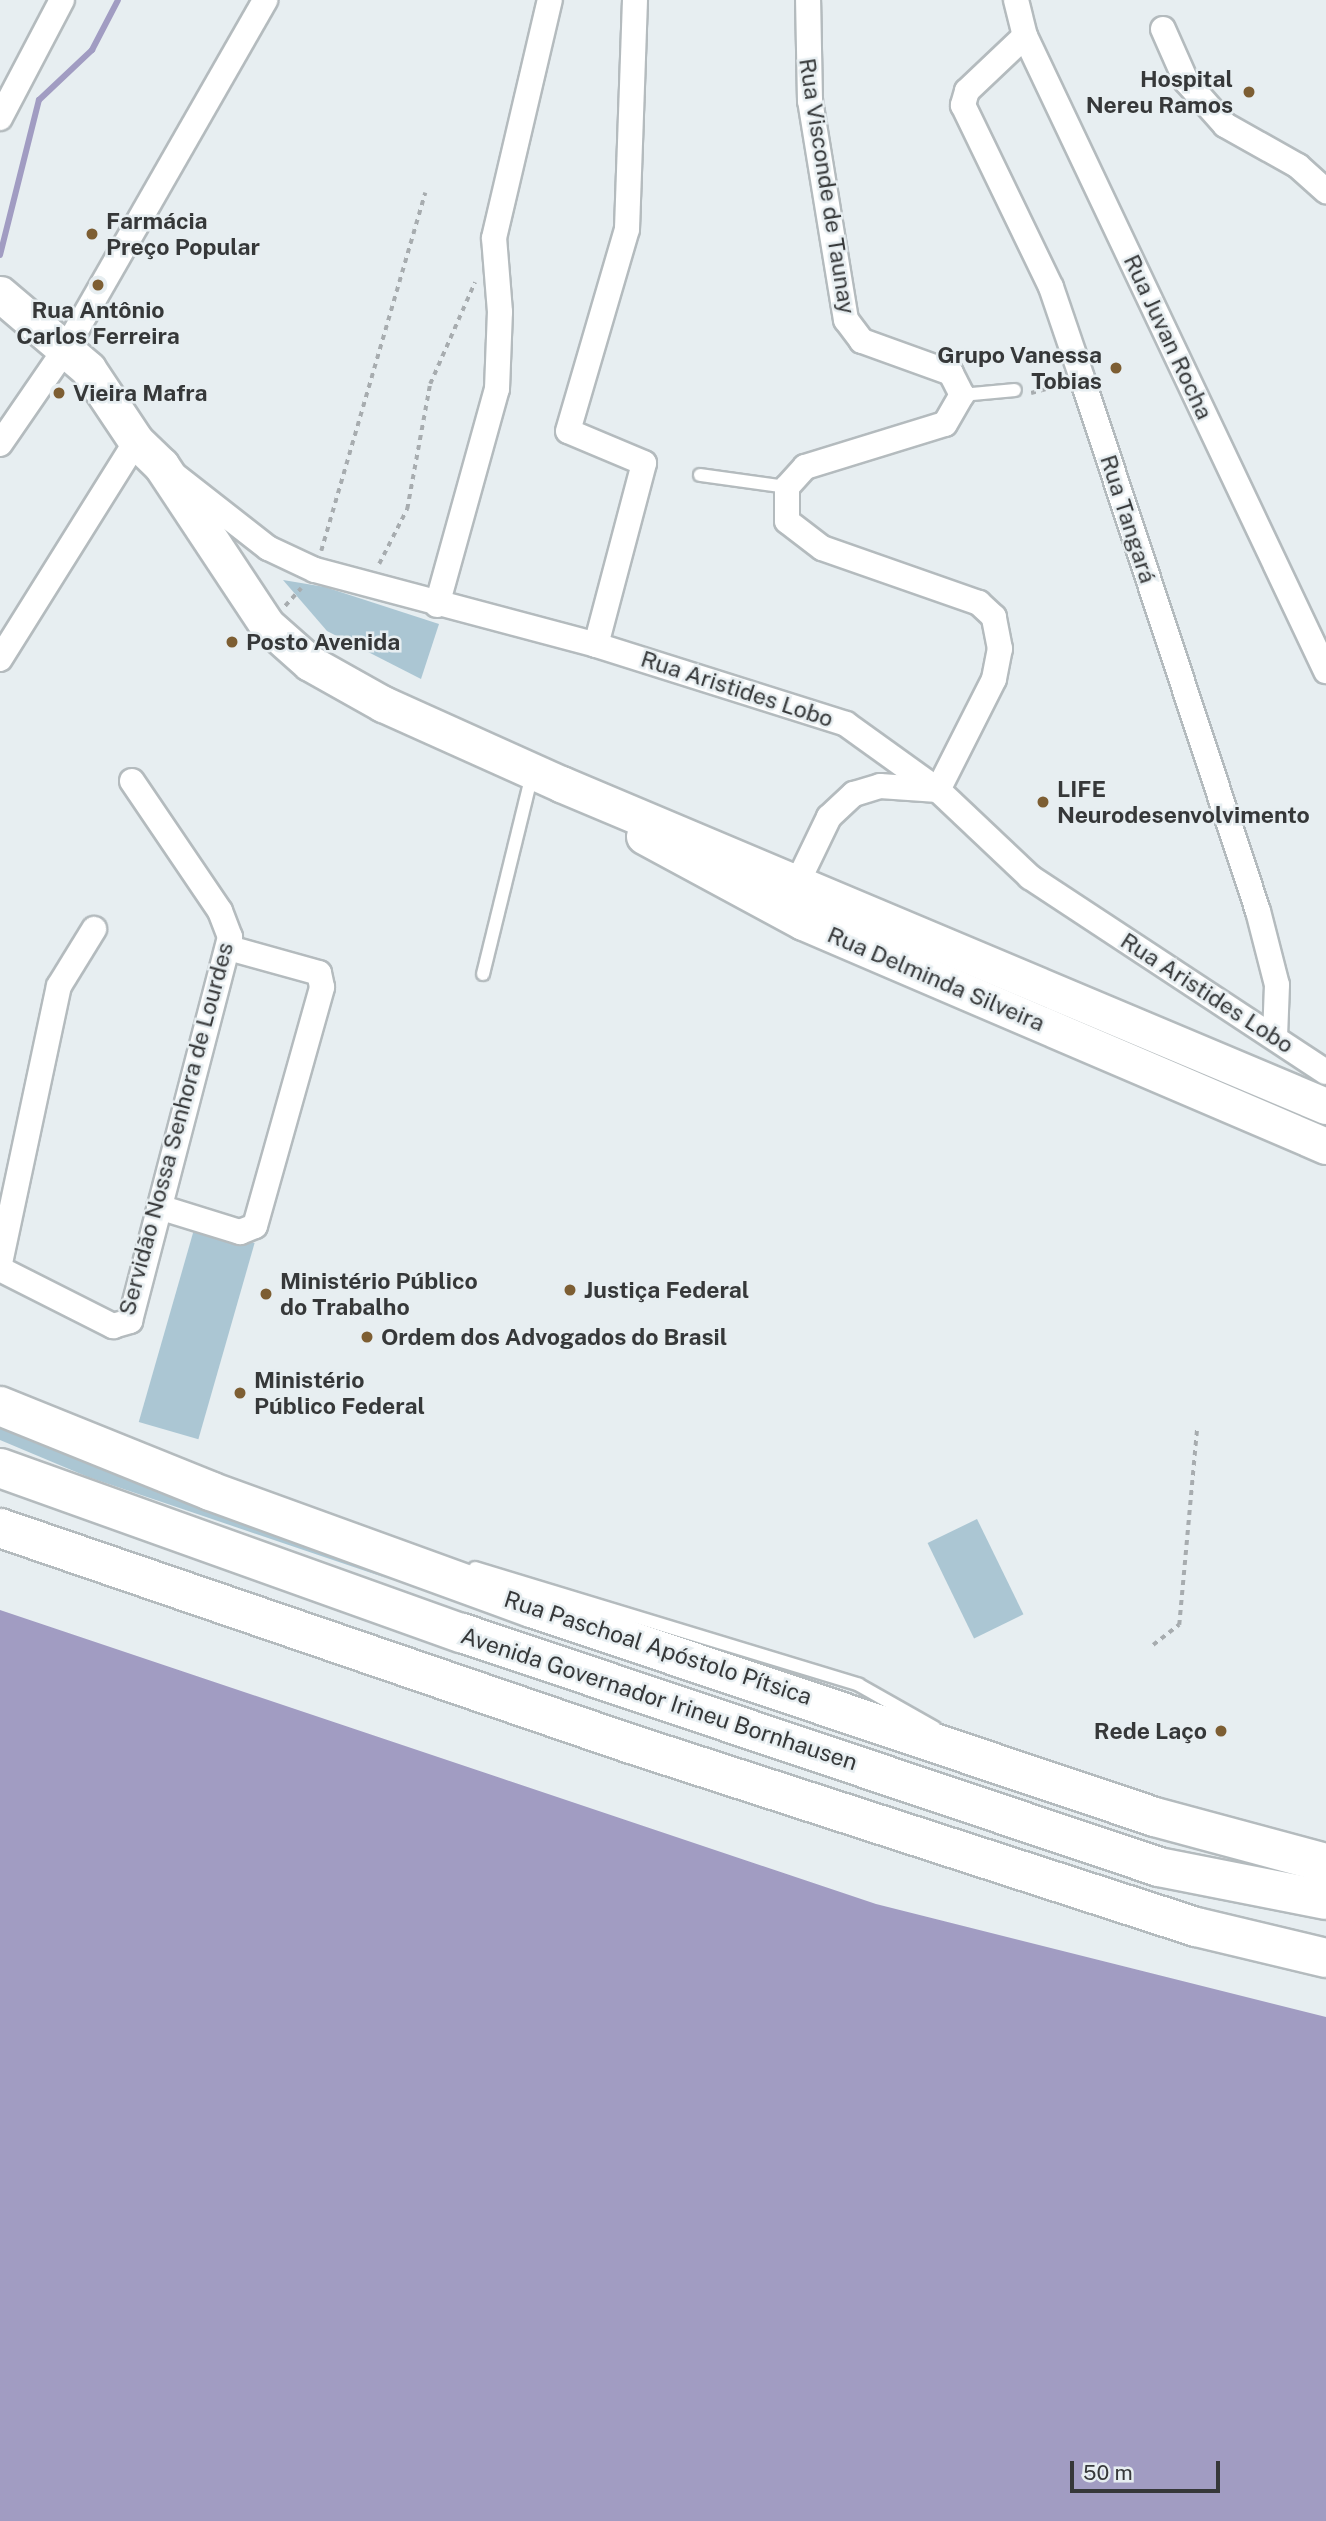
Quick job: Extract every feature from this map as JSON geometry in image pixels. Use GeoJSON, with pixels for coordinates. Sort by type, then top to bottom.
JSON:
{"type":"FeatureCollection","features":[{"type":"Feature","properties":{"kind":"main road","name":"Rua Delminda Silveira"},"geometry":{"type":"LineString","coordinates":[[0,294],[66,348],[136,441],[161,465],[267,625],[310,663],[383,704],[547,777],[695,869],[790,897],[1326,1106]]}},
{"type":"Feature","properties":{"kind":"main road","name":"Rua Delminda Silveira"},"geometry":{"type":"LineString","coordinates":[[790,897],[1326,1146]]}},
{"type":"Feature","properties":{"kind":"main road","name":"Rua Paschoal Apóstolo Pítsica"},"geometry":{"type":"LineString","coordinates":[[0,1406],[210,1491],[972,1754],[1155,1817],[1326,1863]]}},
{"type":"Feature","properties":{"kind":"main road","name":"Avenida Governador Irineu Bornhausen"},"geometry":{"type":"LineString","coordinates":[[0,1468],[462,1633],[1159,1867],[1326,1900]]}},
{"type":"Feature","properties":{"kind":"main road"},"geometry":{"type":"LineString","coordinates":[[0,1528],[631,1744],[1196,1927],[1326,1958]]}},
{"type":"Feature","properties":{"kind":"street"},"geometry":{"type":"LineString","coordinates":[[0,118],[62,0]]}},
{"type":"Feature","properties":{"kind":"street"},"geometry":{"type":"LineString","coordinates":[[0,444],[66,348],[265,0]]}},
{"type":"Feature","properties":{"kind":"street"},"geometry":{"type":"LineString","coordinates":[[437,605],[497,389],[500,312],[494,239],[550,0]]}},
{"type":"Feature","properties":{"kind":"street"},"geometry":{"type":"LineString","coordinates":[[596,645],[644,463],[568,431],[627,229],[635,0]]}},
{"type":"Feature","properties":{"kind":"street","name":"Rua Visconde de Taunay"},"geometry":{"type":"LineString","coordinates":[[808,0],[810,101],[846,320],[863,341],[951,373],[961,395]]}},
{"type":"Feature","properties":{"kind":"street","name":"Rua Juvan Rocha"},"geometry":{"type":"LineString","coordinates":[[1016,0],[1025,36],[1326,671]]}},
{"type":"Feature","properties":{"kind":"street"},"geometry":{"type":"LineString","coordinates":[[1163,29],[1186,81],[1225,125],[1298,166],[1326,191]]}},
{"type":"Feature","properties":{"kind":"street","name":"Rua Tangará"},"geometry":{"type":"LineString","coordinates":[[1025,36],[967,90],[963,105],[1051,287],[1082,378],[1258,911],[1277,985],[1275,1037]]}},
{"type":"Feature","properties":{"kind":"street"},"geometry":{"type":"LineString","coordinates":[[790,897],[829,817],[854,794],[880,786],[939,790],[994,679],[1000,641],[993,617],[964,595],[801,538],[787,521],[787,487],[826,458],[944,424],[961,395]]}},
{"type":"Feature","properties":{"kind":"street"},"geometry":{"type":"LineString","coordinates":[[0,659],[136,441]]}},
{"type":"Feature","properties":{"kind":"street","name":"Rua Aristides Lobo"},"geometry":{"type":"LineString","coordinates":[[161,465],[268,548],[316,570],[437,605],[596,645],[821,713],[874,739],[939,790],[1030,877],[1326,1072]]}},
{"type":"Feature","properties":{"kind":"street","name":"Servidão Nossa Senhora de Lourdes"},"geometry":{"type":"LineString","coordinates":[[0,1269],[122,1326],[130,1321],[229,948],[220,911],[132,781]]}},
{"type":"Feature","properties":{"kind":"street"},"geometry":{"type":"LineString","coordinates":[[0,1263],[59,986],[94,929]]}},
{"type":"Feature","properties":{"kind":"street"},"geometry":{"type":"LineString","coordinates":[[159,1207],[240,1232],[255,1226],[322,987],[318,973],[229,948]]}},
{"type":"Feature","properties":{"kind":"lane"},"geometry":{"type":"LineString","coordinates":[[961,395],[1015,390]]}},
{"type":"Feature","properties":{"kind":"lane"},"geometry":{"type":"LineString","coordinates":[[700,475],[787,487]]}},
{"type":"Feature","properties":{"kind":"lane"},"geometry":{"type":"LineString","coordinates":[[483,974],[547,777]]}},
{"type":"Feature","properties":{"kind":"lane"},"geometry":{"type":"LineString","coordinates":[[210,1491],[271,1499],[402,1543]]}},
{"type":"Feature","properties":{"kind":"lane"},"geometry":{"type":"LineString","coordinates":[[457,1563],[859,1685],[909,1710],[972,1754]]}},
{"type":"Feature","properties":{"kind":"path"},"geometry":{"type":"LineString","coordinates":[[267,625],[316,570],[425,193]]}},
{"type":"Feature","properties":{"kind":"path"},"geometry":{"type":"LineString","coordinates":[[368,586],[407,509],[430,384],[494,239]]}},
{"type":"Feature","properties":{"kind":"path"},"geometry":{"type":"LineString","coordinates":[[1015,390],[1034,393],[1082,378]]}},
{"type":"Feature","properties":{"kind":"path"},"geometry":{"type":"LineString","coordinates":[[1153,1645],[1178,1625],[1197,1427]]}},
{"type":"Feature","properties":{"kind":"shaded area"},"geometry":{"type":"Polygon","coordinates":[[[283,580],[325,587],[439,624],[421,679],[327,631],[283,580]]]}},
{"type":"Feature","properties":{"kind":"shaded area"},"geometry":{"type":"Polygon","coordinates":[[[195,1226],[255,1243],[198,1439],[139,1422],[195,1226]]]}},
{"type":"Feature","properties":{"kind":"shaded area"},"geometry":{"type":"Polygon","coordinates":[[[0,1422],[188,1502],[392,1580],[88,1477],[0,1440],[0,1422]]]}},
{"type":"Feature","properties":{"kind":"shaded area"},"geometry":{"type":"Polygon","coordinates":[[[977,1519],[1023,1614],[974,1638],[928,1543],[977,1519]]]}},
{"type":"Feature","properties":{"kind":"shaded area"},"geometry":{"type":"Polygon","coordinates":[[[0,1610],[876,1904],[1326,2017],[1326,2521],[0,2521],[0,1610]]]}},
{"type":"Feature","properties":{"kind":"waterway"},"geometry":{"type":"LineString","coordinates":[[0,255],[39,100],[92,50],[118,0]]}},
{"type":"Feature","properties":{"kind":"place","name":"Hospital Nereu Ramos"},"geometry":{"type":"Point","coordinates":[1249,92]}},
{"type":"Feature","properties":{"kind":"place","name":"Farmácia Preço Popular"},"geometry":{"type":"Point","coordinates":[92,234]}},
{"type":"Feature","properties":{"kind":"place","name":"Rua Antônio Carlos Ferreira"},"geometry":{"type":"Point","coordinates":[98,285]}},
{"type":"Feature","properties":{"kind":"place","name":"Grupo Vanessa Tobias"},"geometry":{"type":"Point","coordinates":[1116,368]}},
{"type":"Feature","properties":{"kind":"place","name":"Vieira Mafra"},"geometry":{"type":"Point","coordinates":[59,393]}},
{"type":"Feature","properties":{"kind":"place","name":"Posto Avenida"},"geometry":{"type":"Point","coordinates":[232,642]}},
{"type":"Feature","properties":{"kind":"place","name":"LIFE Neurodesenvolvimento"},"geometry":{"type":"Point","coordinates":[1043,802]}},
{"type":"Feature","properties":{"kind":"place","name":"Justiça Federal"},"geometry":{"type":"Point","coordinates":[570,1290]}},
{"type":"Feature","properties":{"kind":"place","name":"Ministério Público do Trabalho"},"geometry":{"type":"Point","coordinates":[266,1294]}},
{"type":"Feature","properties":{"kind":"place","name":"Ordem dos Advogados do Brasil"},"geometry":{"type":"Point","coordinates":[367,1337]}},
{"type":"Feature","properties":{"kind":"place","name":"Ministério Público Federal"},"geometry":{"type":"Point","coordinates":[240,1393]}},
{"type":"Feature","properties":{"kind":"place","name":"Rede Laço"},"geometry":{"type":"Point","coordinates":[1221,1731]}}]}
